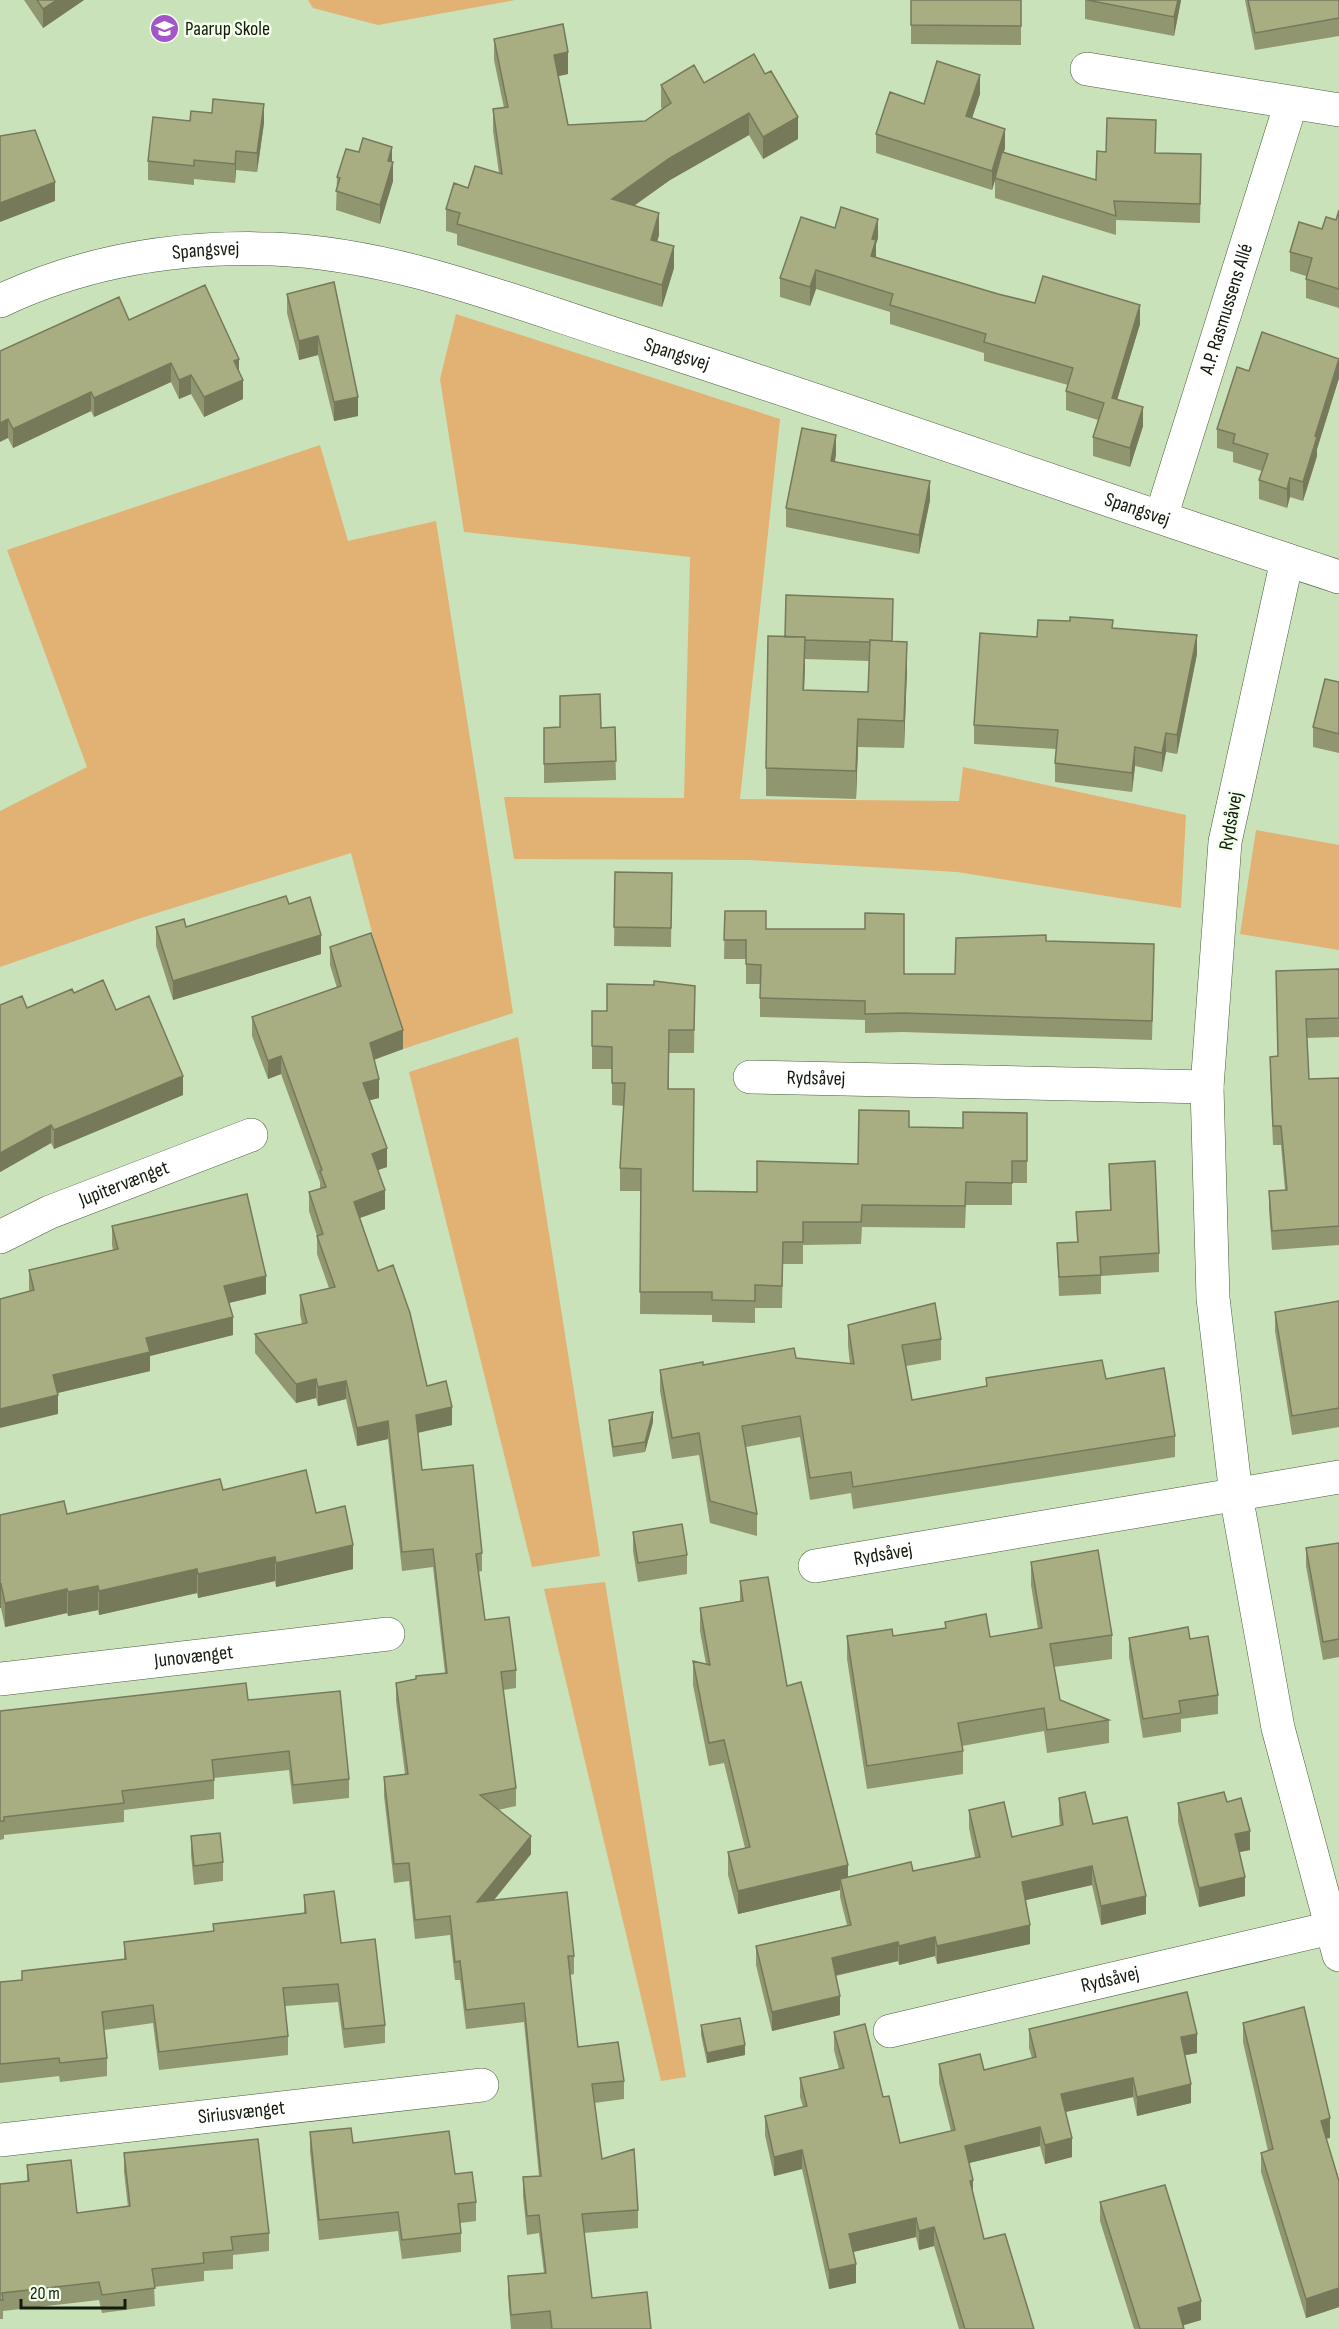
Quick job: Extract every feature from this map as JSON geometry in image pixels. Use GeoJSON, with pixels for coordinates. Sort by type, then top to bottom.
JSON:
{"type":"FeatureCollection","features":[{"type":"Feature","properties":{"kind":"street"},"geometry":{"type":"LineString","coordinates":[[1086,69],[1339,110]]}},
{"type":"Feature","properties":{"kind":"street","name":"A.P. Rasmussens Allé"},"geometry":{"type":"LineString","coordinates":[[1161,517],[1291,103]]}},
{"type":"Feature","properties":{"kind":"street","name":"Spangsvej"},"geometry":{"type":"LineString","coordinates":[[0,301],[39,283],[134,258],[190,252],[275,249],[382,262],[733,372],[1339,577]]}},
{"type":"Feature","properties":{"kind":"street","name":"Rydsåvej"},"geometry":{"type":"LineString","coordinates":[[890,2031],[1336,1937],[1278,1728],[1236,1495],[1213,1298],[1207,1087],[1225,842],[1287,560]]}},
{"type":"Feature","properties":{"kind":"street","name":"Rydsåvej"},"geometry":{"type":"LineString","coordinates":[[750,1077],[1207,1087]]}},
{"type":"Feature","properties":{"kind":"street","name":"Jupitervænget"},"geometry":{"type":"LineString","coordinates":[[0,1237],[50,1212],[251,1135]]}},
{"type":"Feature","properties":{"kind":"street","name":"Rydsåvej"},"geometry":{"type":"LineString","coordinates":[[815,1566],[1339,1478]]}},
{"type":"Feature","properties":{"kind":"street","name":"Junovænget"},"geometry":{"type":"LineString","coordinates":[[0,1679],[388,1634]]}},
{"type":"Feature","properties":{"kind":"street","name":"Siriusvænget"},"geometry":{"type":"LineString","coordinates":[[0,2140],[482,2085]]}},
{"type":"Feature","properties":{"kind":"shaded area"},"geometry":{"type":"Polygon","coordinates":[[[308,0],[515,0],[378,25],[313,8],[308,0]]]}},
{"type":"Feature","properties":{"kind":"shaded area"},"geometry":{"type":"Polygon","coordinates":[[[456,314],[780,419],[740,799],[959,801],[963,767],[1186,815],[1181,908],[957,872],[750,860],[514,859],[504,797],[684,798],[690,557],[464,532],[440,379],[456,314]]]}},
{"type":"Feature","properties":{"kind":"shaded area"},"geometry":{"type":"Polygon","coordinates":[[[320,445],[348,541],[436,521],[513,1013],[403,1049],[351,853],[144,917],[0,967],[0,811],[87,767],[7,550],[320,445]]]}},
{"type":"Feature","properties":{"kind":"shaded area"},"geometry":{"type":"Polygon","coordinates":[[[1256,830],[1339,845],[1339,950],[1240,934],[1256,830]]]}},
{"type":"Feature","properties":{"kind":"shaded area"},"geometry":{"type":"Polygon","coordinates":[[[518,1037],[600,1556],[532,1567],[409,1072],[518,1037]]]}},
{"type":"Feature","properties":{"kind":"shaded area"},"geometry":{"type":"Polygon","coordinates":[[[605,1582],[686,2077],[661,2081],[544,1589],[605,1582]]]}},
{"type":"Feature","properties":{"kind":"building"},"geometry":{"type":"Polygon","coordinates":[[[37,0],[57,0],[43,9],[37,0]]]}},
{"type":"Feature","properties":{"kind":"building"},"geometry":{"type":"Polygon","coordinates":[[[911,0],[1021,0],[1021,26],[911,25],[911,0]]]}},
{"type":"Feature","properties":{"kind":"building"},"geometry":{"type":"Polygon","coordinates":[[[1087,0],[1178,0],[1174,17],[1087,0]]]}},
{"type":"Feature","properties":{"kind":"building"},"geometry":{"type":"Polygon","coordinates":[[[1248,0],[1339,0],[1339,18],[1255,33],[1248,0]]]}},
{"type":"Feature","properties":{"kind":"building"},"geometry":{"type":"Polygon","coordinates":[[[563,24],[568,52],[554,55],[568,125],[645,121],[671,103],[661,85],[694,65],[704,83],[754,54],[765,74],[771,71],[798,117],[763,137],[749,113],[670,158],[612,199],[659,213],[651,240],[674,246],[662,285],[457,224],[460,213],[446,209],[454,183],[468,188],[475,166],[502,174],[493,109],[508,107],[494,39],[563,24]]]}},
{"type":"Feature","properties":{"kind":"building"},"geometry":{"type":"Polygon","coordinates":[[[937,61],[980,75],[966,116],[1005,129],[992,171],[876,134],[890,92],[924,104],[937,61]]]}},
{"type":"Feature","properties":{"kind":"building"},"geometry":{"type":"Polygon","coordinates":[[[213,99],[264,104],[257,153],[236,151],[235,164],[194,160],[194,166],[148,161],[153,117],[190,121],[191,111],[212,113],[213,99]]]}},
{"type":"Feature","properties":{"kind":"building"},"geometry":{"type":"Polygon","coordinates":[[[1107,118],[1156,120],[1155,153],[1201,154],[1200,204],[1114,201],[1116,216],[995,178],[1002,152],[1096,180],[1097,151],[1106,152],[1107,118]]]}},
{"type":"Feature","properties":{"kind":"building"},"geometry":{"type":"Polygon","coordinates":[[[35,130],[55,182],[0,203],[0,136],[35,130]]]}},
{"type":"Feature","properties":{"kind":"building"},"geometry":{"type":"Polygon","coordinates":[[[363,138],[392,147],[388,161],[393,162],[380,205],[336,191],[340,178],[337,177],[346,149],[359,152],[363,138]]]}},
{"type":"Feature","properties":{"kind":"building"},"geometry":{"type":"Polygon","coordinates":[[[841,207],[878,219],[872,239],[876,240],[871,256],[1035,303],[1043,276],[1140,305],[1112,398],[1143,407],[1130,448],[1093,437],[1104,403],[1066,391],[1073,368],[984,342],[986,334],[890,305],[893,294],[816,270],[810,287],[780,278],[801,217],[835,228],[841,207]]]}},
{"type":"Feature","properties":{"kind":"building"},"geometry":{"type":"Polygon","coordinates":[[[1339,210],[1339,289],[1306,279],[1312,258],[1290,252],[1299,222],[1322,229],[1326,217],[1336,220],[1339,210]]]}},
{"type":"Feature","properties":{"kind":"building"},"geometry":{"type":"Polygon","coordinates":[[[334,282],[358,397],[334,402],[318,336],[299,341],[287,294],[334,282]]]}},
{"type":"Feature","properties":{"kind":"building"},"geometry":{"type":"Polygon","coordinates":[[[205,285],[239,359],[234,361],[243,380],[204,397],[191,375],[179,380],[171,363],[94,398],[91,392],[13,429],[8,419],[0,423],[0,351],[119,297],[129,320],[205,285]]]}},
{"type":"Feature","properties":{"kind":"building"},"geometry":{"type":"Polygon","coordinates":[[[1262,332],[1339,359],[1303,482],[1290,478],[1287,489],[1259,480],[1268,454],[1233,443],[1235,434],[1217,429],[1237,367],[1249,371],[1262,332]]]}},
{"type":"Feature","properties":{"kind":"building"},"geometry":{"type":"Polygon","coordinates":[[[802,428],[836,435],[831,461],[930,481],[919,535],[786,508],[802,428]]]}},
{"type":"Feature","properties":{"kind":"building"},"geometry":{"type":"Polygon","coordinates":[[[786,595],[893,599],[892,641],[805,640],[805,637],[785,637],[786,595]]]}},
{"type":"Feature","properties":{"kind":"building"},"geometry":{"type":"Polygon","coordinates":[[[1070,617],[1113,620],[1112,628],[1197,635],[1177,735],[1166,733],[1162,753],[1135,747],[1132,773],[1055,763],[1058,730],[974,725],[980,633],[1037,637],[1038,620],[1070,621],[1070,617]]]}},
{"type":"Feature","properties":{"kind":"building"},"geometry":{"type":"Polygon","coordinates":[[[768,636],[805,637],[803,690],[868,692],[870,640],[907,642],[904,721],[858,719],[856,771],[766,768],[768,636]]]}},
{"type":"Feature","properties":{"kind":"building"},"geometry":{"type":"Polygon","coordinates":[[[1325,679],[1339,682],[1339,734],[1313,727],[1325,679]]]}},
{"type":"Feature","properties":{"kind":"building"},"geometry":{"type":"Polygon","coordinates":[[[600,694],[601,728],[615,727],[616,761],[544,764],[544,728],[560,727],[560,696],[600,694]]]}},
{"type":"Feature","properties":{"kind":"building"},"geometry":{"type":"Polygon","coordinates":[[[615,872],[672,873],[671,928],[614,927],[615,872]]]}},
{"type":"Feature","properties":{"kind":"building"},"geometry":{"type":"Polygon","coordinates":[[[286,896],[289,904],[310,897],[321,935],[173,981],[156,927],[184,919],[186,927],[286,896]]]}},
{"type":"Feature","properties":{"kind":"building"},"geometry":{"type":"Polygon","coordinates":[[[725,911],[766,911],[766,929],[865,929],[865,913],[904,914],[904,974],[955,974],[956,938],[1046,935],[1046,941],[1154,944],[1152,1021],[903,1013],[865,1014],[865,1001],[760,998],[761,965],[746,964],[746,940],[724,940],[725,911]]]}},
{"type":"Feature","properties":{"kind":"building"},"geometry":{"type":"Polygon","coordinates":[[[371,933],[403,1030],[370,1043],[379,1079],[363,1083],[387,1148],[372,1154],[385,1190],[354,1202],[378,1271],[393,1265],[410,1313],[427,1386],[446,1381],[452,1407],[416,1415],[422,1470],[473,1465],[482,1553],[476,1554],[485,1620],[509,1617],[516,1670],[501,1672],[516,1788],[480,1795],[531,1836],[477,1902],[567,1892],[574,1956],[568,1956],[578,2047],[618,2042],[624,2081],[592,2084],[602,2159],[634,2149],[638,2210],[582,2214],[592,2298],[647,2292],[651,2329],[552,2329],[550,2311],[511,2315],[508,2276],[546,2273],[539,2215],[527,2216],[523,2177],[541,2176],[524,2003],[466,2010],[460,1961],[455,1962],[450,1916],[415,1920],[409,1863],[394,1864],[384,1777],[408,1774],[396,1683],[416,1679],[416,1676],[447,1673],[433,1549],[402,1552],[388,1421],[357,1428],[346,1381],[318,1387],[316,1379],[296,1384],[255,1334],[307,1323],[300,1295],[335,1287],[317,1236],[323,1234],[309,1192],[326,1187],[320,1171],[322,1170],[281,1056],[268,1061],[252,1017],[341,986],[330,947],[371,933]]]}},
{"type":"Feature","properties":{"kind":"building"},"geometry":{"type":"Polygon","coordinates":[[[1339,969],[1339,1018],[1306,1019],[1309,1079],[1339,1078],[1339,1226],[1272,1231],[1269,1191],[1287,1190],[1281,1126],[1273,1126],[1270,1057],[1278,1056],[1276,971],[1339,969]]]}},
{"type":"Feature","properties":{"kind":"building"},"geometry":{"type":"Polygon","coordinates":[[[103,980],[116,1010],[149,996],[183,1076],[54,1130],[51,1125],[0,1153],[0,1005],[22,996],[27,1008],[72,989],[74,993],[103,980]]]}},
{"type":"Feature","properties":{"kind":"building"},"geometry":{"type":"Polygon","coordinates":[[[654,981],[695,986],[694,1030],[669,1030],[668,1089],[694,1089],[693,1191],[757,1192],[757,1161],[858,1164],[859,1110],[909,1111],[909,1127],[963,1128],[963,1112],[1027,1113],[1027,1161],[1012,1161],[1012,1183],[966,1182],[965,1206],[862,1205],[861,1222],[803,1222],[803,1242],[783,1242],[782,1286],[755,1285],[755,1301],[712,1300],[712,1292],[640,1292],[641,1169],[620,1168],[625,1083],[612,1083],[612,1047],[592,1046],[592,1011],[607,1011],[607,984],[654,985],[654,981]]]}},
{"type":"Feature","properties":{"kind":"building"},"geometry":{"type":"Polygon","coordinates":[[[1155,1161],[1159,1253],[1100,1257],[1101,1275],[1059,1277],[1057,1243],[1078,1242],[1076,1212],[1111,1210],[1109,1164],[1155,1161]]]}},
{"type":"Feature","properties":{"kind":"building"},"geometry":{"type":"Polygon","coordinates":[[[247,1194],[266,1276],[224,1286],[233,1317],[146,1338],[150,1352],[53,1375],[58,1395],[0,1409],[0,1299],[34,1290],[29,1270],[118,1249],[112,1226],[247,1194]]]}},
{"type":"Feature","properties":{"kind":"building"},"geometry":{"type":"Polygon","coordinates":[[[1339,1301],[1339,1408],[1292,1416],[1275,1312],[1339,1301]]]}},
{"type":"Feature","properties":{"kind":"building"},"geometry":{"type":"Polygon","coordinates":[[[935,1303],[941,1339],[902,1345],[912,1400],[987,1386],[986,1378],[1102,1360],[1106,1379],[1164,1368],[1175,1436],[853,1487],[851,1472],[810,1478],[800,1416],[742,1426],[757,1514],[710,1501],[699,1433],[672,1438],[660,1370],[703,1362],[703,1365],[794,1348],[796,1358],[854,1364],[848,1325],[935,1303]]]}},
{"type":"Feature","properties":{"kind":"building"},"geometry":{"type":"Polygon","coordinates":[[[653,1412],[645,1442],[613,1447],[609,1420],[653,1412]]]}},
{"type":"Feature","properties":{"kind":"building"},"geometry":{"type":"Polygon","coordinates":[[[306,1470],[316,1513],[345,1506],[353,1545],[276,1563],[275,1557],[198,1574],[197,1569],[99,1591],[98,1586],[68,1592],[67,1589],[5,1603],[0,1585],[0,1515],[64,1501],[67,1514],[220,1479],[223,1490],[306,1470]]]}},
{"type":"Feature","properties":{"kind":"building"},"geometry":{"type":"Polygon","coordinates":[[[682,1524],[687,1555],[638,1563],[633,1532],[682,1524]]]}},
{"type":"Feature","properties":{"kind":"building"},"geometry":{"type":"Polygon","coordinates":[[[1339,1543],[1339,1639],[1323,1642],[1306,1548],[1339,1543]]]}},
{"type":"Feature","properties":{"kind":"building"},"geometry":{"type":"Polygon","coordinates":[[[1098,1550],[1112,1635],[1050,1644],[1060,1700],[1109,1720],[1047,1730],[1044,1708],[958,1723],[963,1751],[867,1766],[847,1636],[892,1629],[893,1636],[946,1628],[945,1622],[986,1614],[990,1637],[1042,1628],[1031,1562],[1098,1550]]]}},
{"type":"Feature","properties":{"kind":"building"},"geometry":{"type":"Polygon","coordinates":[[[768,1577],[787,1686],[801,1682],[848,1865],[738,1891],[728,1852],[750,1847],[724,1740],[709,1743],[693,1661],[710,1665],[700,1608],[743,1601],[740,1581],[768,1577]]]}},
{"type":"Feature","properties":{"kind":"building"},"geometry":{"type":"Polygon","coordinates":[[[1188,1627],[1190,1639],[1208,1636],[1218,1695],[1179,1701],[1181,1713],[1143,1719],[1129,1638],[1188,1627]]]}},
{"type":"Feature","properties":{"kind":"building"},"geometry":{"type":"Polygon","coordinates":[[[246,1683],[248,1700],[340,1691],[349,1779],[293,1785],[289,1751],[212,1760],[214,1780],[122,1791],[124,1803],[4,1817],[4,1821],[0,1821],[0,1711],[246,1683]]]}},
{"type":"Feature","properties":{"kind":"building"},"geometry":{"type":"Polygon","coordinates":[[[1085,1792],[1093,1824],[1127,1817],[1146,1896],[1101,1906],[1092,1866],[1022,1882],[1030,1925],[937,1946],[935,1937],[899,1946],[898,1942],[832,1958],[840,1996],[772,2012],[756,1946],[851,1925],[840,1879],[911,1862],[913,1871],[980,1857],[969,1810],[1004,1802],[1012,1837],[1063,1825],[1059,1798],[1085,1792]]]}},
{"type":"Feature","properties":{"kind":"building"},"geometry":{"type":"Polygon","coordinates":[[[1224,1792],[1227,1802],[1241,1798],[1250,1831],[1235,1834],[1245,1877],[1199,1888],[1178,1803],[1224,1792]]]}},
{"type":"Feature","properties":{"kind":"building"},"geometry":{"type":"Polygon","coordinates":[[[220,1833],[223,1862],[194,1866],[191,1836],[220,1833]]]}},
{"type":"Feature","properties":{"kind":"building"},"geometry":{"type":"Polygon","coordinates":[[[334,1891],[341,1943],[375,1939],[385,2025],[344,2029],[338,1984],[283,1988],[288,2036],[159,2052],[153,2005],[102,2012],[107,2058],[60,2063],[59,2058],[0,2064],[0,1982],[22,1980],[22,1971],[126,1959],[124,1942],[214,1931],[213,1924],[306,1913],[304,1895],[334,1891]]]}},
{"type":"Feature","properties":{"kind":"building"},"geometry":{"type":"Polygon","coordinates":[[[1187,1992],[1197,2034],[1181,2037],[1191,2084],[1137,2097],[1133,2078],[1061,2094],[1072,2138],[1045,2145],[1040,2127],[965,2146],[973,2180],[970,2181],[984,2239],[1005,2234],[1034,2329],[965,2329],[934,2227],[919,2231],[916,2218],[849,2234],[856,2264],[829,2270],[802,2150],[774,2157],[765,2116],[807,2106],[800,2078],[844,2068],[834,2032],[865,2024],[883,2097],[889,2096],[900,2143],[955,2130],[939,2064],[980,2054],[984,2070],[1036,2057],[1029,2029],[1187,1992]]]}},
{"type":"Feature","properties":{"kind":"building"},"geometry":{"type":"Polygon","coordinates":[[[1304,2007],[1330,2118],[1321,2121],[1339,2181],[1339,2288],[1306,2299],[1261,2153],[1273,2149],[1243,2023],[1304,2007]]]}},
{"type":"Feature","properties":{"kind":"building"},"geometry":{"type":"Polygon","coordinates":[[[740,2018],[745,2045],[707,2053],[701,2025],[740,2018]]]}},
{"type":"Feature","properties":{"kind":"building"},"geometry":{"type":"Polygon","coordinates":[[[351,2128],[353,2143],[449,2131],[455,2174],[472,2172],[476,2202],[458,2204],[461,2233],[402,2240],[398,2212],[319,2220],[310,2132],[351,2128]]]}},
{"type":"Feature","properties":{"kind":"building"},"geometry":{"type":"Polygon","coordinates":[[[258,2139],[269,2233],[231,2237],[233,2250],[203,2253],[204,2263],[152,2269],[155,2288],[102,2295],[99,2282],[2,2293],[3,2300],[0,2300],[0,2184],[29,2181],[27,2165],[71,2160],[77,2213],[130,2206],[124,2153],[258,2139]]]}},
{"type":"Feature","properties":{"kind":"building"},"geometry":{"type":"Polygon","coordinates":[[[1165,2185],[1201,2301],[1178,2308],[1184,2329],[1140,2329],[1100,2202],[1165,2185]]]}},
{"type":"Feature","properties":{"kind":"place","name":"Paarup Skole"},"geometry":{"type":"Point","coordinates":[164,29]}}]}
